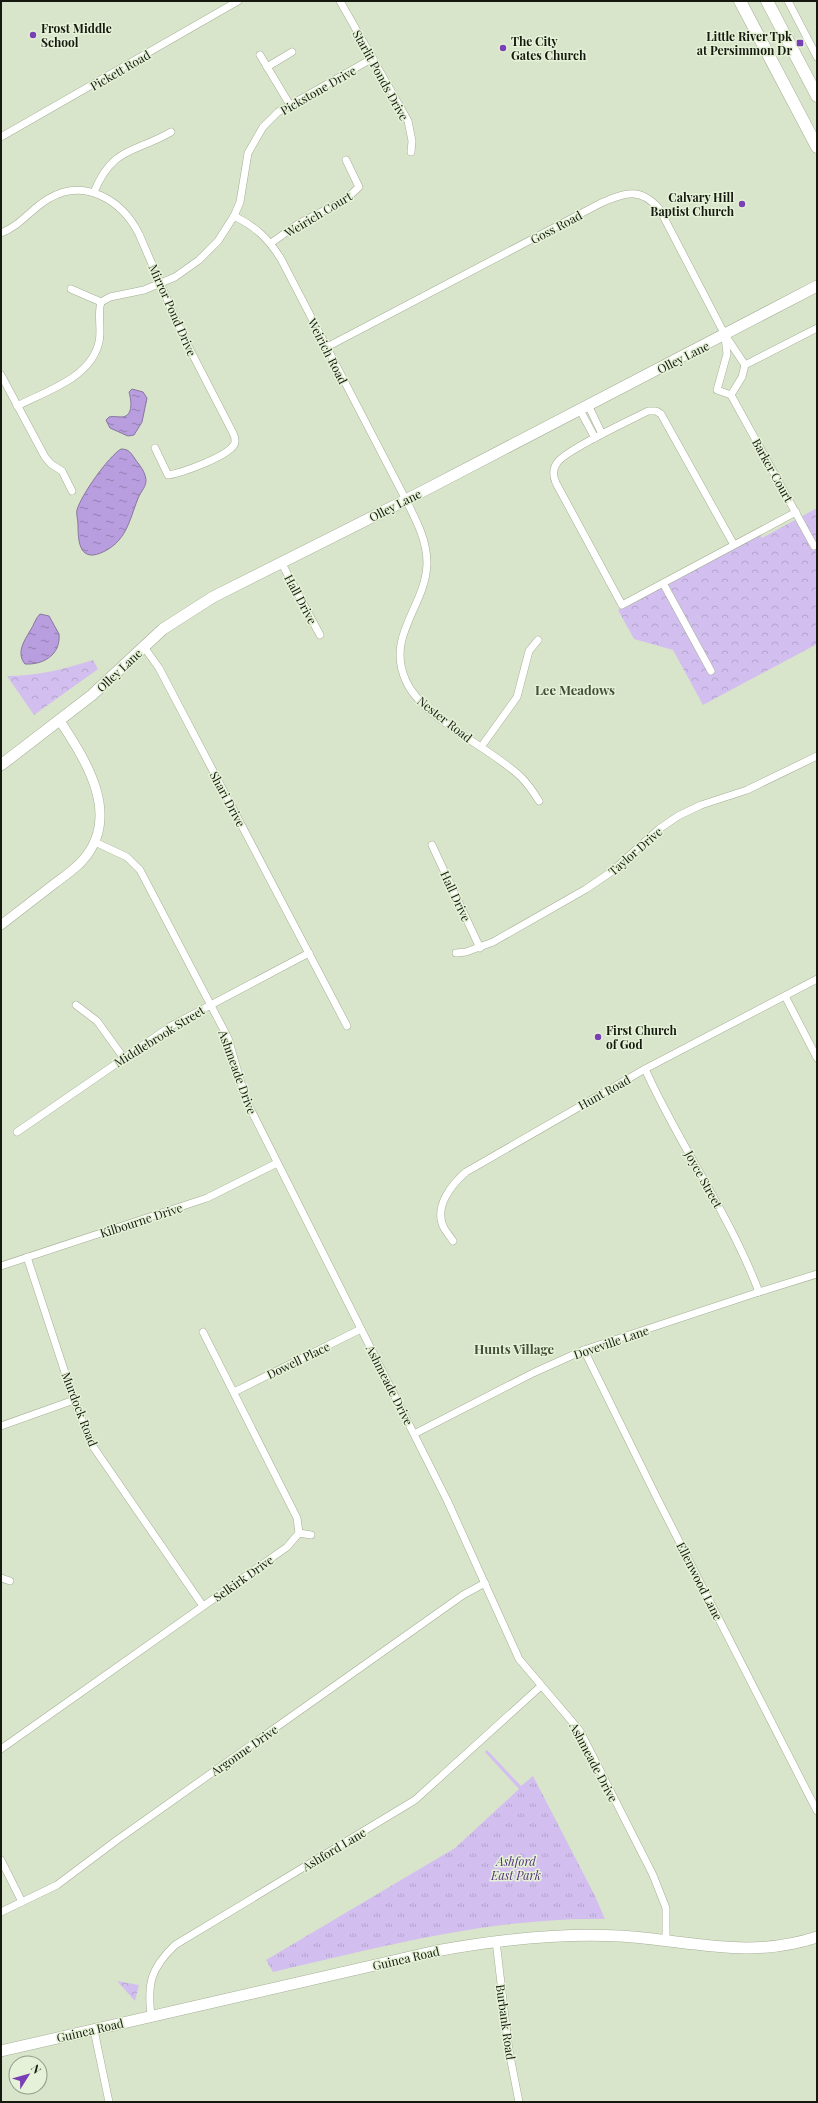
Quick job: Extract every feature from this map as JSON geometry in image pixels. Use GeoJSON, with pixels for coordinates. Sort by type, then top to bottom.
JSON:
{"type":"FeatureCollection","features":[{"type":"Feature","properties":{"kind":"main road"},"geometry":{"type":"LineString","coordinates":[[740,1],[817,147]]}},
{"type":"Feature","properties":{"kind":"main road"},"geometry":{"type":"LineString","coordinates":[[767,1],[814,81],[817,96]]}},
{"type":"Feature","properties":{"kind":"main road","name":"Olley Lane"},"geometry":{"type":"LineString","coordinates":[[1,765],[60,721],[111,679],[164,629],[186,612],[213,596],[406,500],[817,286]]}},
{"type":"Feature","properties":{"kind":"main road","name":"Guinea Road"},"geometry":{"type":"LineString","coordinates":[[1,2051],[436,1951],[496,1941],[588,1936],[666,1940],[731,1949],[751,1950],[786,1946],[817,1938]]}},
{"type":"Feature","properties":{"kind":"street","name":"Pickett Road"},"geometry":{"type":"LineString","coordinates":[[1,137],[238,1]]}},
{"type":"Feature","properties":{"kind":"street","name":"Starlit Ponds Drive"},"geometry":{"type":"LineString","coordinates":[[340,1],[408,121],[412,141],[411,152]]}},
{"type":"Feature","properties":{"kind":"street"},"geometry":{"type":"LineString","coordinates":[[788,1],[817,57]]}},
{"type":"Feature","properties":{"kind":"street"},"geometry":{"type":"LineString","coordinates":[[267,67],[292,52]]}},
{"type":"Feature","properties":{"kind":"street"},"geometry":{"type":"LineString","coordinates":[[260,55],[290,105]]}},
{"type":"Feature","properties":{"kind":"street","name":"Pickstone Drive"},"geometry":{"type":"LineString","coordinates":[[102,302],[110,297],[144,290],[175,277],[199,260],[218,241],[234,216],[240,202],[245,163],[251,144],[263,127],[272,117],[290,105],[373,58]]}},
{"type":"Feature","properties":{"kind":"street"},"geometry":{"type":"LineString","coordinates":[[94,192],[104,171],[116,158],[140,144],[155,141],[171,132]]}},
{"type":"Feature","properties":{"kind":"street","name":"Weirich Court"},"geometry":{"type":"LineString","coordinates":[[271,243],[293,227],[346,199],[359,187],[346,160]]}},
{"type":"Feature","properties":{"kind":"street","name":"Mirror Pond Drive"},"geometry":{"type":"LineString","coordinates":[[1,233],[12,228],[42,203],[58,194],[70,191],[94,192],[115,204],[131,220],[139,234],[183,336],[234,433],[235,442],[232,448],[190,470],[168,475],[155,448]]}},
{"type":"Feature","properties":{"kind":"street","name":"Goss Road"},"geometry":{"type":"LineString","coordinates":[[327,347],[601,203],[626,193],[643,196],[650,200],[660,210],[725,335]]}},
{"type":"Feature","properties":{"kind":"street","name":"Weirich Road"},"geometry":{"type":"LineString","coordinates":[[234,216],[252,225],[271,243],[327,347],[406,500]]}},
{"type":"Feature","properties":{"kind":"street"},"geometry":{"type":"LineString","coordinates":[[17,406],[76,375],[90,362],[99,341],[102,302],[71,289]]}},
{"type":"Feature","properties":{"kind":"street"},"geometry":{"type":"LineString","coordinates":[[745,365],[817,328]]}},
{"type":"Feature","properties":{"kind":"street"},"geometry":{"type":"LineString","coordinates":[[725,335],[745,365],[742,377],[731,394]]}},
{"type":"Feature","properties":{"kind":"street","name":"Barker Court"},"geometry":{"type":"LineString","coordinates":[[725,335],[726,354],[717,390],[731,394],[814,546]]}},
{"type":"Feature","properties":{"kind":"street"},"geometry":{"type":"LineString","coordinates":[[1,375],[45,457],[51,464],[62,471],[72,491]]}},
{"type":"Feature","properties":{"kind":"street"},"geometry":{"type":"LineString","coordinates":[[584,408],[602,434]]}},
{"type":"Feature","properties":{"kind":"street"},"geometry":{"type":"LineString","coordinates":[[584,408],[595,438]]}},
{"type":"Feature","properties":{"kind":"street"},"geometry":{"type":"LineString","coordinates":[[734,545],[661,414],[656,411],[648,411],[602,434],[556,463],[553,475],[556,483],[622,605],[796,512]]}},
{"type":"Feature","properties":{"kind":"street","name":"Nester Road"},"geometry":{"type":"LineString","coordinates":[[406,500],[424,539],[427,563],[421,591],[401,638],[400,655],[403,674],[410,690],[422,704],[520,776],[539,801]]}},
{"type":"Feature","properties":{"kind":"street","name":"Hall Drive"},"geometry":{"type":"LineString","coordinates":[[281,562],[320,635]]}},
{"type":"Feature","properties":{"kind":"street"},"geometry":{"type":"LineString","coordinates":[[663,583],[711,671]]}},
{"type":"Feature","properties":{"kind":"street"},"geometry":{"type":"LineString","coordinates":[[481,747],[517,697],[529,651],[538,640]]}},
{"type":"Feature","properties":{"kind":"street","name":"Shari Drive"},"geometry":{"type":"LineString","coordinates":[[144,647],[159,668],[347,1026]]}},
{"type":"Feature","properties":{"kind":"street"},"geometry":{"type":"LineString","coordinates":[[1,925],[75,868],[86,856],[95,842],[101,812],[97,790],[70,736],[60,721]]}},
{"type":"Feature","properties":{"kind":"street","name":"Taylor Drive"},"geometry":{"type":"LineString","coordinates":[[456,953],[480,948],[530,922],[586,889],[611,872],[659,829],[678,816],[701,805],[747,790],[817,756]]}},
{"type":"Feature","properties":{"kind":"street","name":"Ashmeade Drive"},"geometry":{"type":"LineString","coordinates":[[95,842],[127,857],[140,870],[211,1004],[228,1038],[246,1100],[447,1500],[519,1659],[580,1731],[654,1876],[666,1908],[666,1940]]}},
{"type":"Feature","properties":{"kind":"street","name":"Hall Drive"},"geometry":{"type":"LineString","coordinates":[[432,845],[480,948]]}},
{"type":"Feature","properties":{"kind":"street","name":"Middlebrook Street"},"geometry":{"type":"LineString","coordinates":[[17,1132],[170,1026],[309,953]]}},
{"type":"Feature","properties":{"kind":"street","name":"Hunt Road"},"geometry":{"type":"LineString","coordinates":[[453,1241],[444,1227],[441,1211],[448,1192],[457,1180],[480,1163],[645,1069],[817,979]]}},
{"type":"Feature","properties":{"kind":"street"},"geometry":{"type":"LineString","coordinates":[[785,996],[817,1058]]}},
{"type":"Feature","properties":{"kind":"street"},"geometry":{"type":"LineString","coordinates":[[76,1005],[97,1021],[123,1058]]}},
{"type":"Feature","properties":{"kind":"street","name":"Joyce Street"},"geometry":{"type":"LineString","coordinates":[[645,1069],[657,1096],[717,1202],[742,1252],[759,1292]]}},
{"type":"Feature","properties":{"kind":"street","name":"Kilbourne Drive"},"geometry":{"type":"LineString","coordinates":[[1,1266],[207,1198],[277,1163]]}},
{"type":"Feature","properties":{"kind":"street","name":"Murdock Road"},"geometry":{"type":"LineString","coordinates":[[27,1257],[74,1400],[86,1431],[99,1457],[203,1606]]}},
{"type":"Feature","properties":{"kind":"street","name":"Doveville Lane"},"geometry":{"type":"LineString","coordinates":[[414,1434],[533,1373],[584,1350],[817,1274]]}},
{"type":"Feature","properties":{"kind":"street","name":"Dowell Place"},"geometry":{"type":"LineString","coordinates":[[234,1392],[361,1329]]}},
{"type":"Feature","properties":{"kind":"street"},"geometry":{"type":"LineString","coordinates":[[203,1332],[297,1518],[300,1533],[311,1535]]}},
{"type":"Feature","properties":{"kind":"street","name":"Ellenwood Lane"},"geometry":{"type":"LineString","coordinates":[[584,1350],[658,1500],[817,1811]]}},
{"type":"Feature","properties":{"kind":"street"},"geometry":{"type":"LineString","coordinates":[[1,1426],[74,1400]]}},
{"type":"Feature","properties":{"kind":"street","name":"Selkirk Drive"},"geometry":{"type":"LineString","coordinates":[[1,1749],[287,1547],[300,1533]]}},
{"type":"Feature","properties":{"kind":"street"},"geometry":{"type":"LineString","coordinates":[[1,1578],[10,1581]]}},
{"type":"Feature","properties":{"kind":"street","name":"Argonne Drive"},"geometry":{"type":"LineString","coordinates":[[1,1912],[71,1876],[123,1836],[463,1596],[484,1583]]}},
{"type":"Feature","properties":{"kind":"street","name":"Ashford Lane"},"geometry":{"type":"LineString","coordinates":[[151,2016],[148,1990],[150,1981],[159,1962],[175,1945],[415,1800],[541,1686]]}},
{"type":"Feature","properties":{"kind":"street"},"geometry":{"type":"LineString","coordinates":[[1,1860],[22,1902]]}},
{"type":"Feature","properties":{"kind":"street","name":"Burbank Road"},"geometry":{"type":"LineString","coordinates":[[496,1941],[509,2051],[519,2102]]}},
{"type":"Feature","properties":{"kind":"street"},"geometry":{"type":"LineString","coordinates":[[94,2030],[109,2102]]}},
{"type":"Feature","properties":{"kind":"green space"},"geometry":{"type":"Polygon","coordinates":[[[817,508],[817,644],[703,705],[673,650],[634,639],[618,610],[758,533],[762,538],[817,508]]]}},
{"type":"Feature","properties":{"kind":"green space"},"geometry":{"type":"Polygon","coordinates":[[[93,660],[98,669],[34,715],[7,676],[29,675],[51,671],[93,660]]]}},
{"type":"Feature","properties":{"kind":"green space","name":"Ashford East Park"},"geometry":{"type":"Polygon","coordinates":[[[487,1750],[521,1786],[533,1776],[595,1896],[605,1919],[521,1923],[479,1928],[438,1935],[273,1972],[266,1960],[455,1848],[519,1789],[485,1752],[487,1750]]]}},
{"type":"Feature","properties":{"kind":"green space"},"geometry":{"type":"Polygon","coordinates":[[[117,1981],[139,1985],[135,2001],[117,1981]]]}},
{"type":"Feature","properties":{"kind":"water"},"geometry":{"type":"Polygon","coordinates":[[[132,389],[143,392],[147,398],[142,422],[134,435],[128,436],[110,428],[106,420],[109,417],[122,417],[128,414],[131,407],[129,392],[132,389]]]}},
{"type":"Feature","properties":{"kind":"water"},"geometry":{"type":"Polygon","coordinates":[[[121,449],[130,452],[140,466],[146,480],[145,485],[127,527],[119,540],[105,551],[90,555],[82,550],[80,545],[77,510],[84,495],[96,476],[110,459],[121,449]]]}},
{"type":"Feature","properties":{"kind":"water"},"geometry":{"type":"Polygon","coordinates":[[[40,614],[49,616],[59,634],[57,648],[50,657],[38,663],[25,664],[21,656],[22,647],[40,614]]]}},
{"type":"Feature","properties":{"kind":"place","name":"Frost Middle School"},"geometry":{"type":"Point","coordinates":[33,35]}},
{"type":"Feature","properties":{"kind":"place","name":"Little River Tpk at Persimmon Dr"},"geometry":{"type":"Point","coordinates":[800,43]}},
{"type":"Feature","properties":{"kind":"place","name":"The City Gates Church"},"geometry":{"type":"Point","coordinates":[503,48]}},
{"type":"Feature","properties":{"kind":"place","name":"Calvary Hill Baptist Church"},"geometry":{"type":"Point","coordinates":[742,204]}},
{"type":"Feature","properties":{"kind":"place","name":"First Church of God"},"geometry":{"type":"Point","coordinates":[598,1037]}},
{"type":"Feature","properties":{"kind":"district","name":"Lee Meadows"},"geometry":{"type":"Point","coordinates":[575,689]}},
{"type":"Feature","properties":{"kind":"district","name":"Hunts Village"},"geometry":{"type":"Point","coordinates":[514,1348]}}]}
